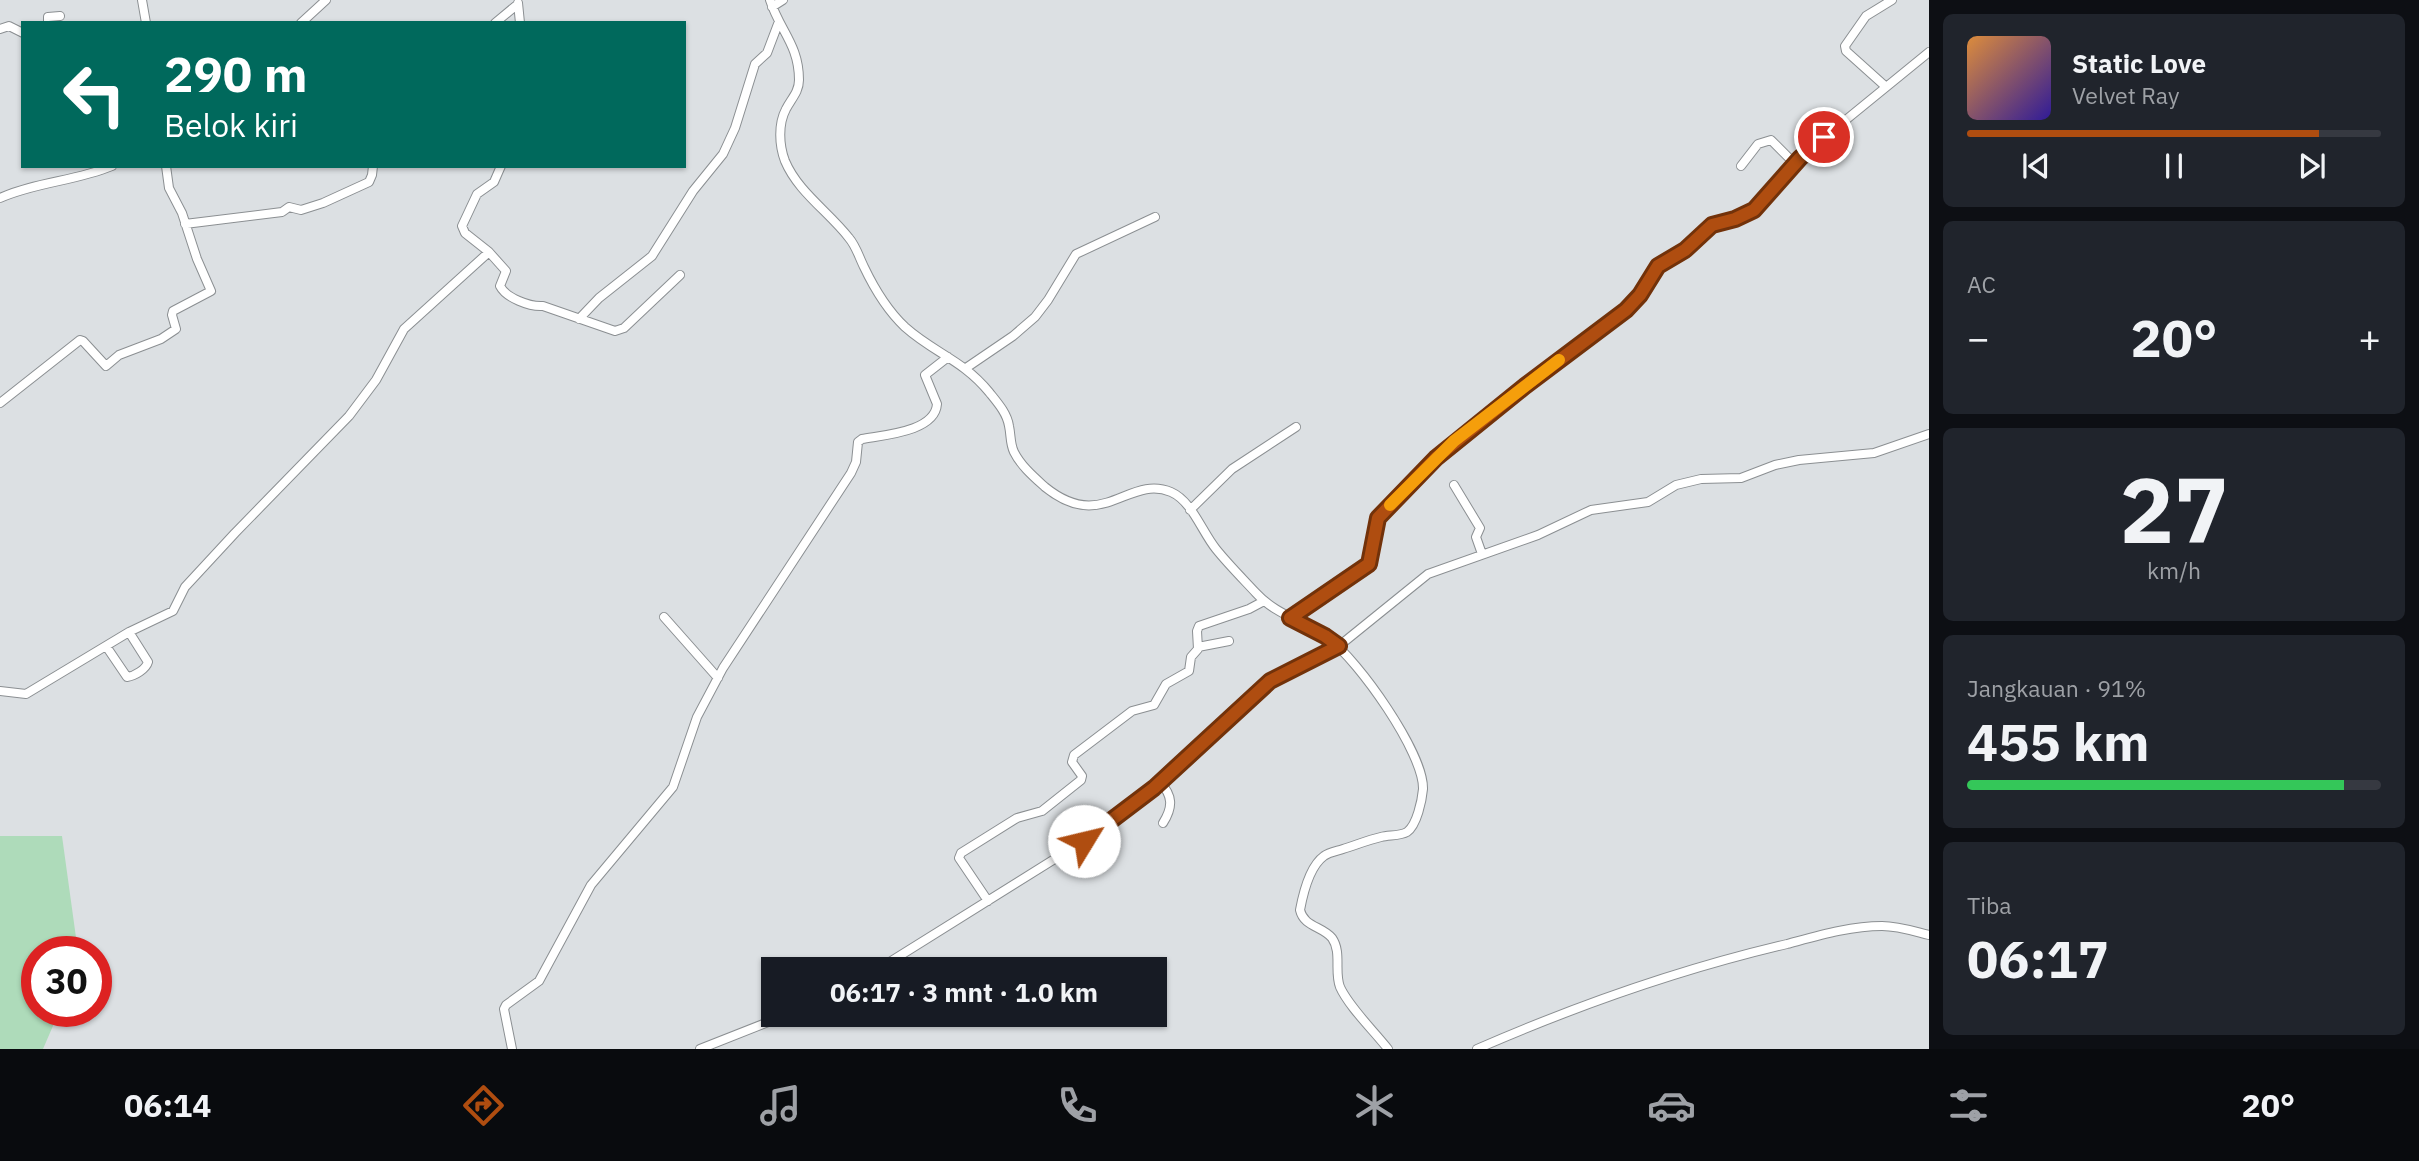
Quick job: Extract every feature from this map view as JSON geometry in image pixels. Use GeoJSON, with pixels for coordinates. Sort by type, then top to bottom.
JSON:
{"type":"FeatureCollection","features":[{"type":"Feature","properties":{"kind":"street"},"geometry":{"type":"LineString","coordinates":[[142,0],[146,21]]}},
{"type":"Feature","properties":{"kind":"street"},"geometry":{"type":"LineString","coordinates":[[303,21],[326,0]]}},
{"type":"Feature","properties":{"kind":"street"},"geometry":{"type":"LineString","coordinates":[[783,0],[771,4],[778,24],[794,46],[799,83],[781,123],[780,139],[786,164],[822,211],[849,237],[871,281],[899,321],[923,341],[966,368],[988,390],[1006,415],[1018,458],[1051,491],[1072,502],[1095,506],[1144,490],[1164,490],[1178,496],[1217,550],[1264,601],[1339,646],[1376,693],[1406,738],[1420,769],[1422,795],[1413,825],[1407,832],[1378,838],[1324,856],[1313,871],[1300,912],[1305,922],[1332,939],[1337,950],[1340,987],[1388,1049]]}},
{"type":"Feature","properties":{"kind":"street"},"geometry":{"type":"LineString","coordinates":[[1885,86],[1846,51],[1845,46],[1866,16],[1892,0]]}},
{"type":"Feature","properties":{"kind":"street"},"geometry":{"type":"LineString","coordinates":[[497,21],[518,2]]}},
{"type":"Feature","properties":{"kind":"street"},"geometry":{"type":"LineString","coordinates":[[518,2],[520,21]]}},
{"type":"Feature","properties":{"kind":"street"},"geometry":{"type":"LineString","coordinates":[[48,21],[48,18],[60,16]]}},
{"type":"Feature","properties":{"kind":"street"},"geometry":{"type":"LineString","coordinates":[[579,319],[598,298],[652,256],[692,191],[723,154],[735,128],[755,64],[767,52],[778,24]]}},
{"type":"Feature","properties":{"kind":"street"},"geometry":{"type":"LineString","coordinates":[[0,29],[9,26],[21,32]]}},
{"type":"Feature","properties":{"kind":"street"},"geometry":{"type":"LineString","coordinates":[[1290,618],[1369,564],[1380,515],[1454,441],[1626,310],[1637,299],[1659,265],[1685,250],[1712,225],[1754,210],[1795,164],[1885,86],[1929,52]]}},
{"type":"Feature","properties":{"kind":"street"},"geometry":{"type":"LineString","coordinates":[[1741,166],[1758,144],[1771,140],[1795,164]]}},
{"type":"Feature","properties":{"kind":"street"},"geometry":{"type":"LineString","coordinates":[[0,198],[28,188],[90,176],[108,168]]}},
{"type":"Feature","properties":{"kind":"street"},"geometry":{"type":"LineString","coordinates":[[0,403],[80,340],[107,366],[119,355],[160,339],[176,326],[173,311],[211,290],[168,185],[166,168]]}},
{"type":"Feature","properties":{"kind":"street"},"geometry":{"type":"LineString","coordinates":[[186,224],[282,212],[288,207],[301,210],[369,182],[373,168]]}},
{"type":"Feature","properties":{"kind":"street"},"geometry":{"type":"LineString","coordinates":[[501,168],[494,183],[477,194],[462,226],[465,233],[489,252],[506,272],[500,286],[503,292],[533,306],[543,306],[612,331],[621,331],[680,275]]}},
{"type":"Feature","properties":{"kind":"street"},"geometry":{"type":"LineString","coordinates":[[966,368],[1013,336],[1035,317],[1076,254],[1155,217]]}},
{"type":"Feature","properties":{"kind":"street"},"geometry":{"type":"LineString","coordinates":[[0,691],[26,695],[129,632],[173,611],[185,587],[349,416],[376,380],[404,329],[489,252]]}},
{"type":"Feature","properties":{"kind":"street"},"geometry":{"type":"LineString","coordinates":[[512,1049],[504,1010],[506,1005],[539,981],[591,885],[674,786],[697,718],[718,678],[851,473],[856,463],[858,442],[914,428],[932,416],[937,410],[937,404],[925,375],[948,356]]}},
{"type":"Feature","properties":{"kind":"street"},"geometry":{"type":"LineString","coordinates":[[1190,510],[1232,469],[1296,427]]}},
{"type":"Feature","properties":{"kind":"street"},"geometry":{"type":"LineString","coordinates":[[898,957],[1101,830],[1160,782],[1270,681],[1339,646],[1424,577],[1538,535],[1591,510],[1648,502],[1676,485],[1701,479],[1741,478],[1775,465],[1799,460],[1886,450],[1929,434]]}},
{"type":"Feature","properties":{"kind":"street"},"geometry":{"type":"LineString","coordinates":[[1454,485],[1479,528],[1476,537],[1482,554]]}},
{"type":"Feature","properties":{"kind":"street"},"geometry":{"type":"LineString","coordinates":[[988,901],[960,859],[960,854],[1017,818],[1042,811],[1081,780],[1082,775],[1072,762],[1075,753],[1132,710],[1154,705],[1166,684],[1189,671],[1191,657],[1198,647],[1196,631],[1199,626],[1264,601]]}},
{"type":"Feature","properties":{"kind":"street"},"geometry":{"type":"LineString","coordinates":[[664,617],[718,678]]}},
{"type":"Feature","properties":{"kind":"street"},"geometry":{"type":"LineString","coordinates":[[106,646],[127,677],[132,676],[148,663],[129,632]]}},
{"type":"Feature","properties":{"kind":"street"},"geometry":{"type":"LineString","coordinates":[[1198,647],[1229,641]]}},
{"type":"Feature","properties":{"kind":"street"},"geometry":{"type":"LineString","coordinates":[[1160,782],[1166,788],[1171,802],[1171,809],[1163,822]]}},
{"type":"Feature","properties":{"kind":"street"},"geometry":{"type":"LineString","coordinates":[[1477,1049],[1646,983],[1746,953],[1867,927],[1895,927],[1929,935]]}},
{"type":"Feature","properties":{"kind":"street"},"geometry":{"type":"LineString","coordinates":[[700,1049],[761,1025]]}},
{"type":"Feature","properties":{"kind":"green space"},"geometry":{"type":"Polygon","coordinates":[[[0,836],[62,836],[76,936],[21,936],[21,1027],[53,1027],[43,1049],[0,1049],[0,836]]]}},
{"type":"Feature","properties":{"kind":"slow traffic"},"geometry":{"type":"LineString","coordinates":[[1390,505],[1454,441],[1559,360]]}},
{"type":"Feature","properties":{"kind":"route"},"geometry":{"type":"LineString","coordinates":[[1084,841],[1154,788],[1270,681],[1339,646],[1290,618],[1369,564],[1378,518],[1436,458],[1454,441],[1626,310],[1640,295],[1659,265],[1685,250],[1712,225],[1754,210],[1800,158],[1824,137]]}}]}
